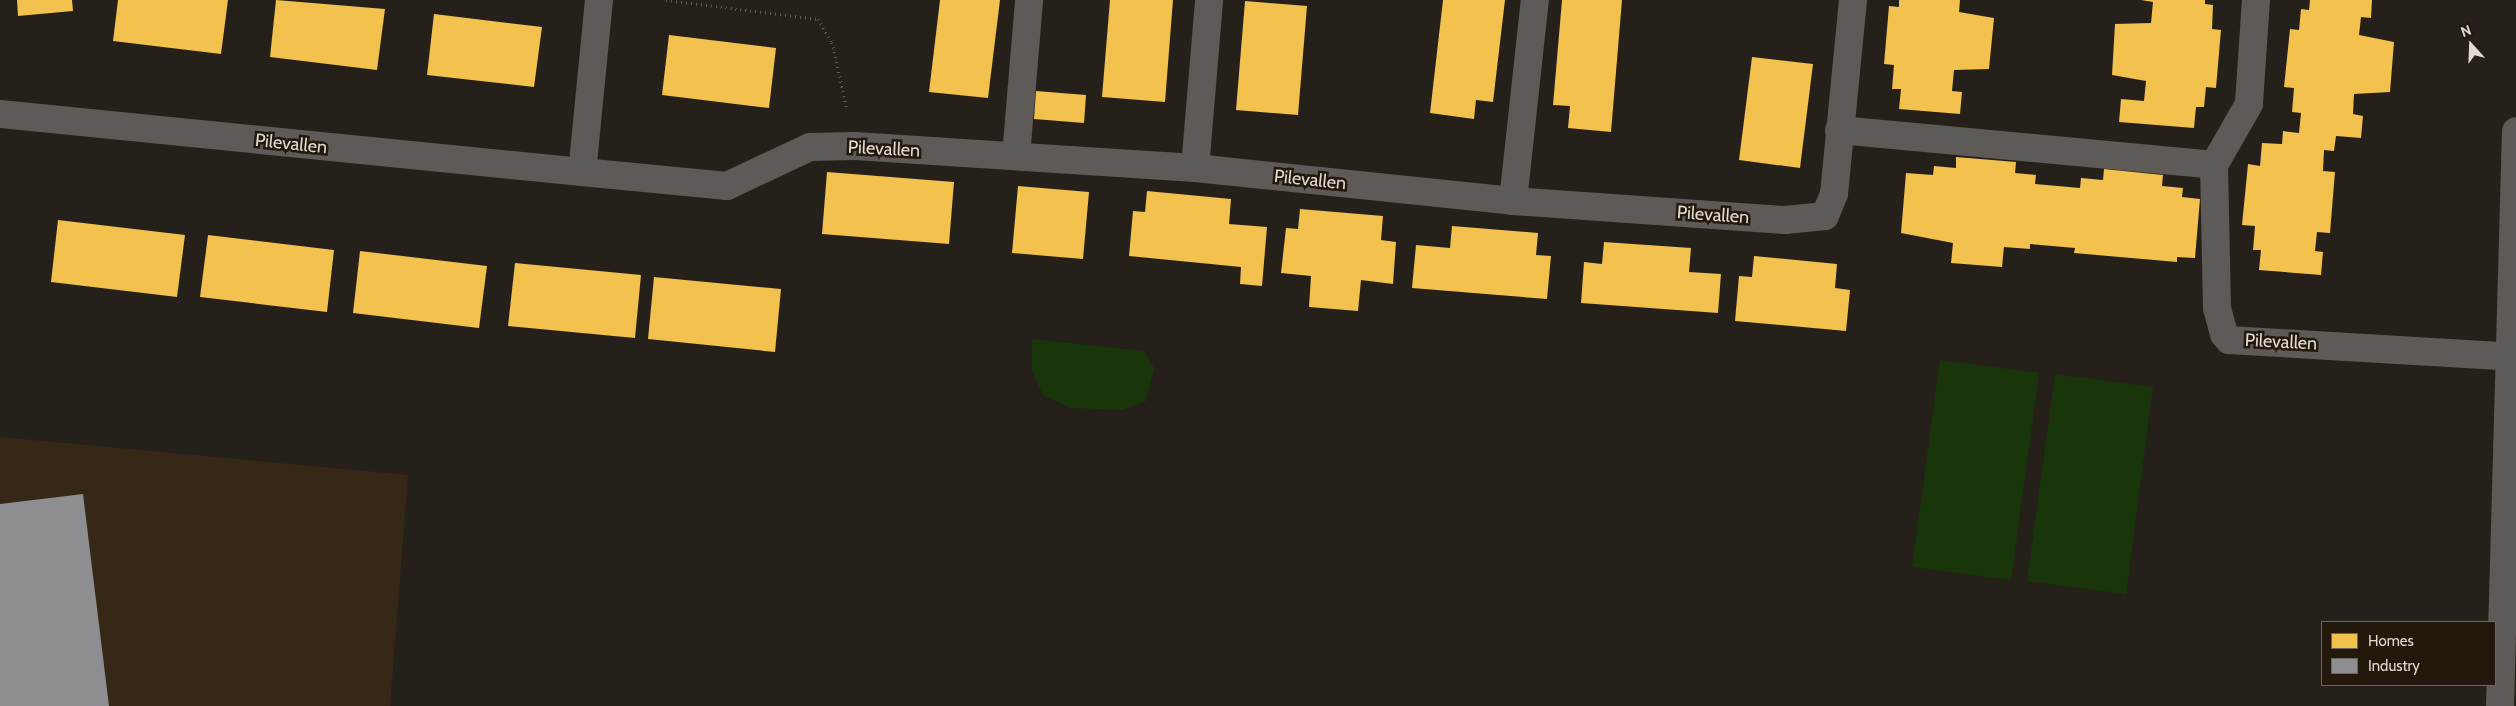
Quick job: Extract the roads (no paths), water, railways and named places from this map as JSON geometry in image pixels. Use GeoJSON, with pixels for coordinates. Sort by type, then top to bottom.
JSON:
{"type":"FeatureCollection","features":[{"type":"Feature","properties":{"kind":"street"},"geometry":{"type":"LineString","coordinates":[[582,172],[600,0]]}},
{"type":"Feature","properties":{"kind":"street"},"geometry":{"type":"LineString","coordinates":[[1016,156],[1029,0]]}},
{"type":"Feature","properties":{"kind":"street"},"geometry":{"type":"LineString","coordinates":[[1196,168],[1209,0]]}},
{"type":"Feature","properties":{"kind":"street"},"geometry":{"type":"LineString","coordinates":[[1513,201],[1534,0]]}},
{"type":"Feature","properties":{"kind":"street","name":"Pilevallen"},"geometry":{"type":"LineString","coordinates":[[0,114],[727,186],[810,147],[854,146],[1196,168],[1513,201],[1785,220],[1825,216],[1834,194],[1852,0]]}},
{"type":"Feature","properties":{"kind":"street"},"geometry":{"type":"LineString","coordinates":[[1839,130],[2214,164],[2249,104],[2256,0]]}},
{"type":"Feature","properties":{"kind":"street"},"geometry":{"type":"LineString","coordinates":[[2500,706],[2512,357],[2516,131]]}},
{"type":"Feature","properties":{"kind":"street","name":"Pilevallen"},"geometry":{"type":"LineString","coordinates":[[2214,164],[2217,308],[2229,340],[2512,357]]}}]}
